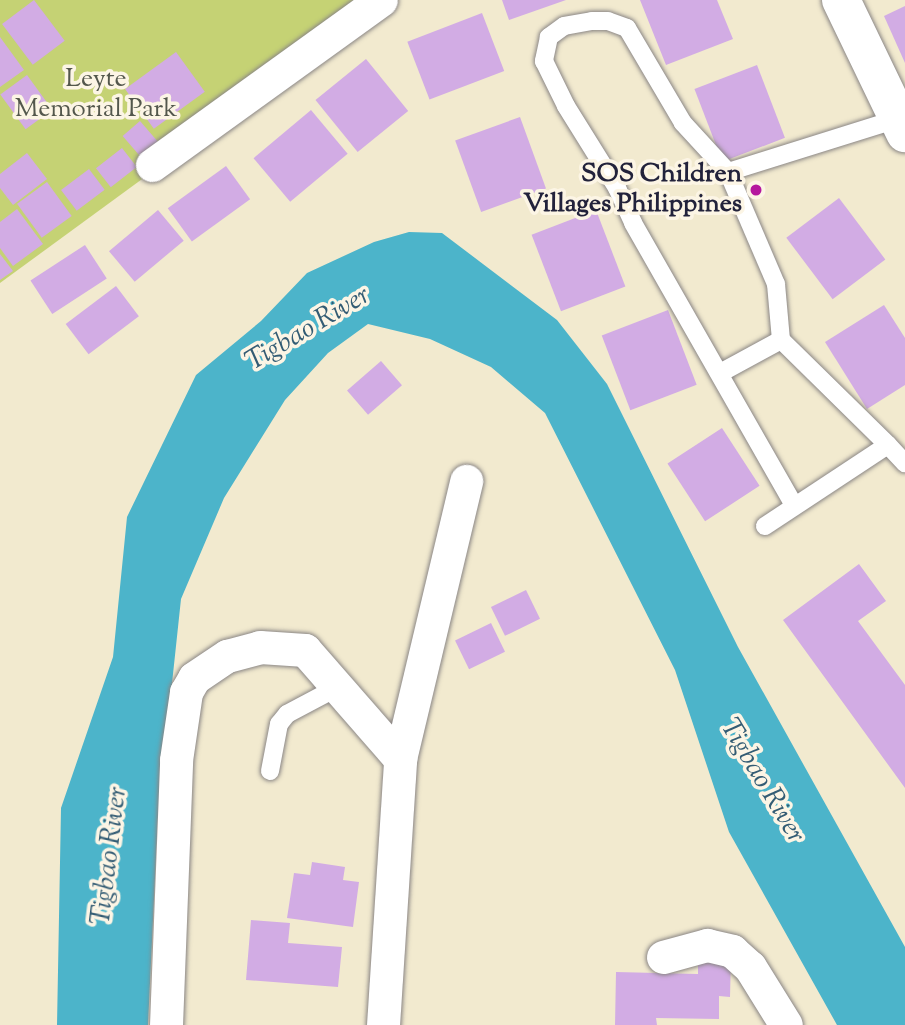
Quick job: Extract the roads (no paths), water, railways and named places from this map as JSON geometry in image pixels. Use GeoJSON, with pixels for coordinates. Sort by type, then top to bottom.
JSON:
{"type":"FeatureCollection","features":[{"type":"Feature","properties":{"kind":"highway"},"geometry":{"type":"LineString","coordinates":[[841,0],[902,122]]}},
{"type":"Feature","properties":{"kind":"street"},"geometry":{"type":"LineString","coordinates":[[152,165],[380,0]]}},
{"type":"Feature","properties":{"kind":"street"},"geometry":{"type":"LineString","coordinates":[[383,1025],[401,759],[466,481]]}},
{"type":"Feature","properties":{"kind":"street"},"geometry":{"type":"LineString","coordinates":[[166,1025],[169,887],[186,692],[194,678],[227,656],[275,645],[305,650],[401,759]]}},
{"type":"Feature","properties":{"kind":"street"},"geometry":{"type":"LineString","coordinates":[[663,957],[707,946],[732,951],[750,967],[786,1025]]}},
{"type":"Feature","properties":{"kind":"lane"},"geometry":{"type":"LineString","coordinates":[[794,505],[722,372],[566,106],[544,61],[549,37],[564,26],[608,21],[627,28],[684,123],[728,172],[776,284],[781,340],[905,463]]}},
{"type":"Feature","properties":{"kind":"lane"},"geometry":{"type":"LineString","coordinates":[[728,172],[902,122]]}},
{"type":"Feature","properties":{"kind":"lane"},"geometry":{"type":"LineString","coordinates":[[722,372],[781,340]]}},
{"type":"Feature","properties":{"kind":"lane"},"geometry":{"type":"LineString","coordinates":[[765,526],[888,445]]}},
{"type":"Feature","properties":{"kind":"lane"},"geometry":{"type":"LineString","coordinates":[[270,771],[277,730],[286,714],[336,688]]}},
{"type":"Feature","properties":{"kind":"water","name":"Tigbao River"},"geometry":{"type":"Polygon","coordinates":[[[409,232],[442,233],[557,320],[607,384],[738,647],[905,947],[905,1025],[837,1025],[729,832],[675,670],[545,413],[491,367],[430,339],[368,324],[328,353],[285,400],[224,498],[181,599],[158,815],[148,1025],[57,1025],[61,808],[113,657],[127,517],[196,375],[261,321],[307,273],[374,242],[409,232]]]}},
{"type":"Feature","properties":{"kind":"place","name":"SOS Children Villages Philippines"},"geometry":{"type":"Point","coordinates":[756,190]}},
{"type":"Feature","properties":{"kind":"park label","name":"Leyte Memorial Park"},"geometry":{"type":"Point","coordinates":[96,95]}}]}
